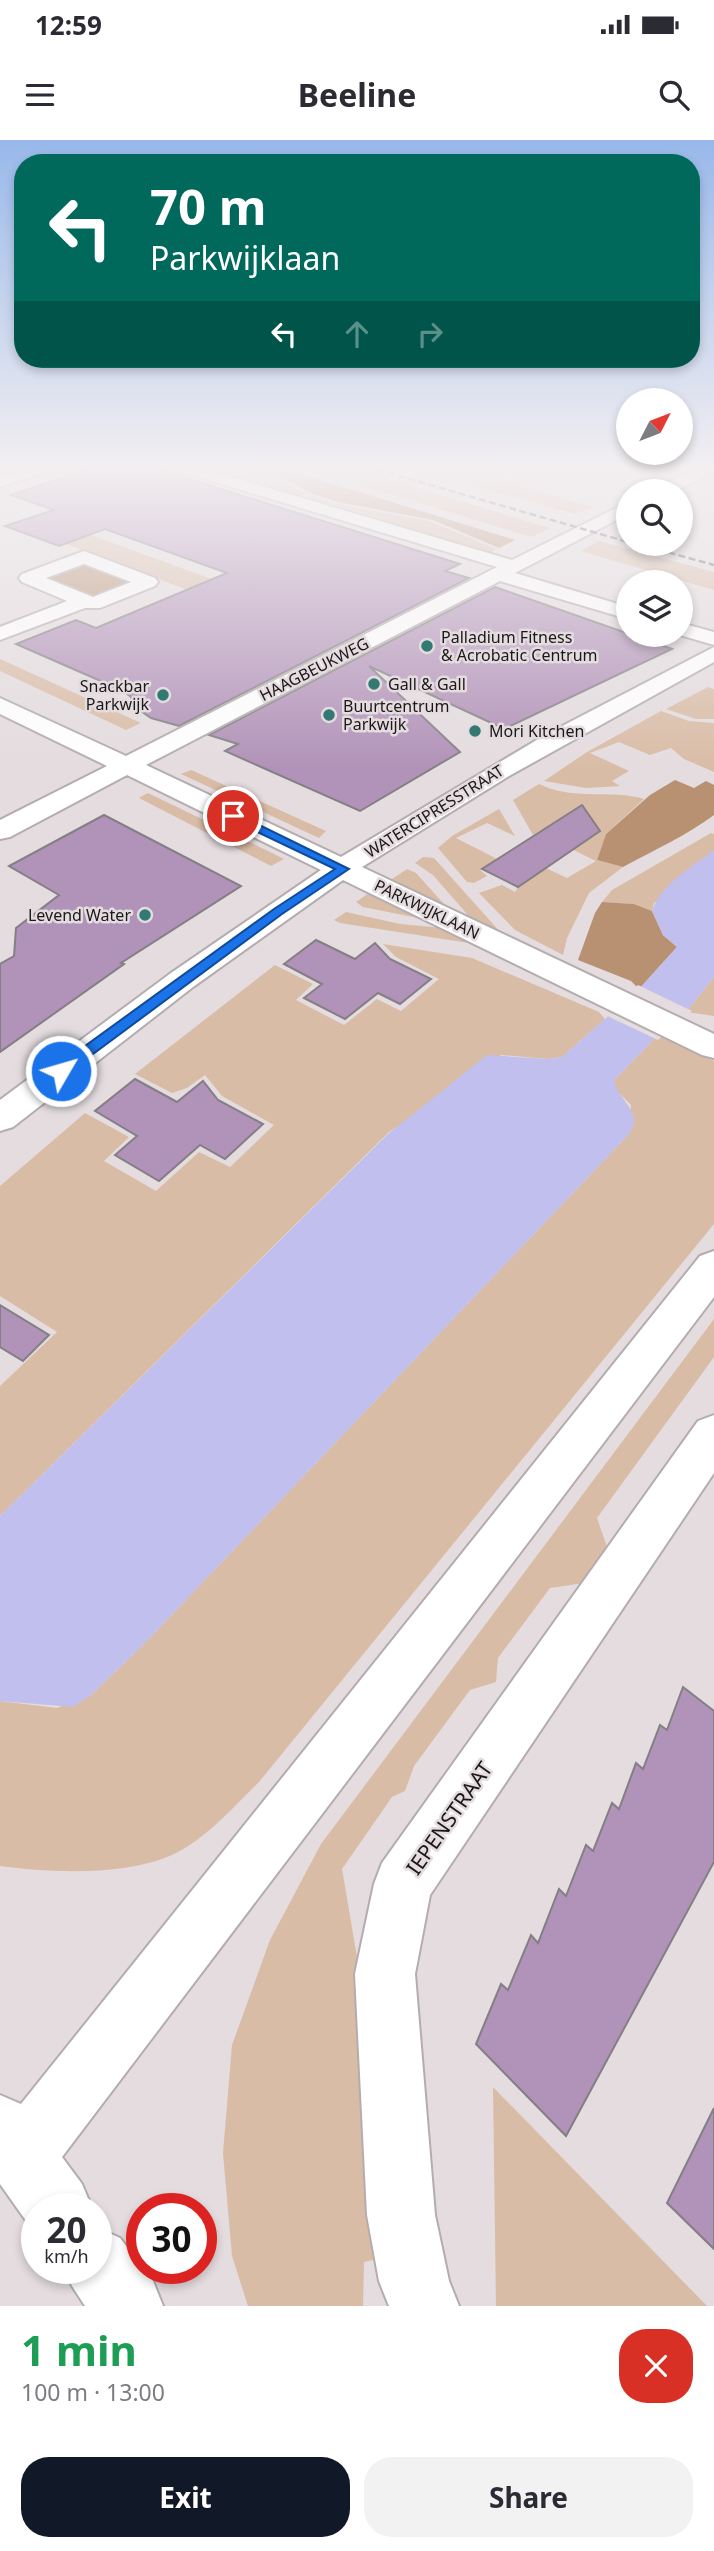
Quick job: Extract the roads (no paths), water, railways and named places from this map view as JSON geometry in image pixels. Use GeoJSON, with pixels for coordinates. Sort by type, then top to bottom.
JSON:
{"type":"FeatureCollection","features":[{"type":"Feature","properties":{"kind":"street"},"geometry":{"type":"LineString","coordinates":[[55,568],[29,578],[93,604],[148,582],[112,568]]}},
{"type":"Feature","properties":{"kind":"street"},"geometry":{"type":"LineString","coordinates":[[500,568],[549,589],[616,609]]}},
{"type":"Feature","properties":{"kind":"street","name":"HAAGBEUKWEG"},"geometry":{"type":"LineString","coordinates":[[0,831],[510,568]]}},
{"type":"Feature","properties":{"kind":"street"},"geometry":{"type":"LineString","coordinates":[[0,634],[85,601]]}},
{"type":"Feature","properties":{"kind":"street"},"geometry":{"type":"LineString","coordinates":[[693,633],[714,639]]}},
{"type":"Feature","properties":{"kind":"street","name":"WATERCIPRESSTRAAT"},"geometry":{"type":"LineString","coordinates":[[0,1118],[112,1031],[278,912],[344,869],[548,741],[714,653]]}},
{"type":"Feature","properties":{"kind":"street","name":"PARKWIJKLAAN"},"geometry":{"type":"LineString","coordinates":[[0,705],[702,1041]]}},
{"type":"Feature","properties":{"kind":"street"},"geometry":{"type":"LineString","coordinates":[[47,2193],[10,2142],[714,1267]]}},
{"type":"Feature","properties":{"kind":"street","name":"IEPENSTRAAT"},"geometry":{"type":"LineString","coordinates":[[424,2306],[414,2281],[401,2216],[385,1974],[403,1884],[714,1435]]}},
{"type":"Feature","properties":{"kind":"street"},"geometry":{"type":"LineString","coordinates":[[112,2284],[128,2306]]}},
{"type":"Feature","properties":{"kind":"water"},"geometry":{"type":"Polygon","coordinates":[[[714,850],[714,977],[686,1012],[659,1034],[614,1080],[634,1120],[628,1135],[143,1645],[91,1695],[73,1707],[0,1701],[0,1516],[388,1134],[487,1055],[548,1059],[562,1057],[639,989],[677,947],[663,935],[652,911],[656,901],[670,884],[714,850]]]}},
{"type":"Feature","properties":{"kind":"place","name":"Palladium Fitness & Acrobatic Centrum"},"geometry":{"type":"Point","coordinates":[427,646]}},
{"type":"Feature","properties":{"kind":"place","name":"Gall & Gall"},"geometry":{"type":"Point","coordinates":[374,684]}},
{"type":"Feature","properties":{"kind":"place","name":"Snackbar Parkwijk"},"geometry":{"type":"Point","coordinates":[163,695]}},
{"type":"Feature","properties":{"kind":"place","name":"Buurtcentrum Parkwijk"},"geometry":{"type":"Point","coordinates":[329,715]}},
{"type":"Feature","properties":{"kind":"place","name":"Mori Kitchen"},"geometry":{"type":"Point","coordinates":[475,731]}},
{"type":"Feature","properties":{"kind":"place","name":"Levend Water"},"geometry":{"type":"Point","coordinates":[145,915]}}]}
